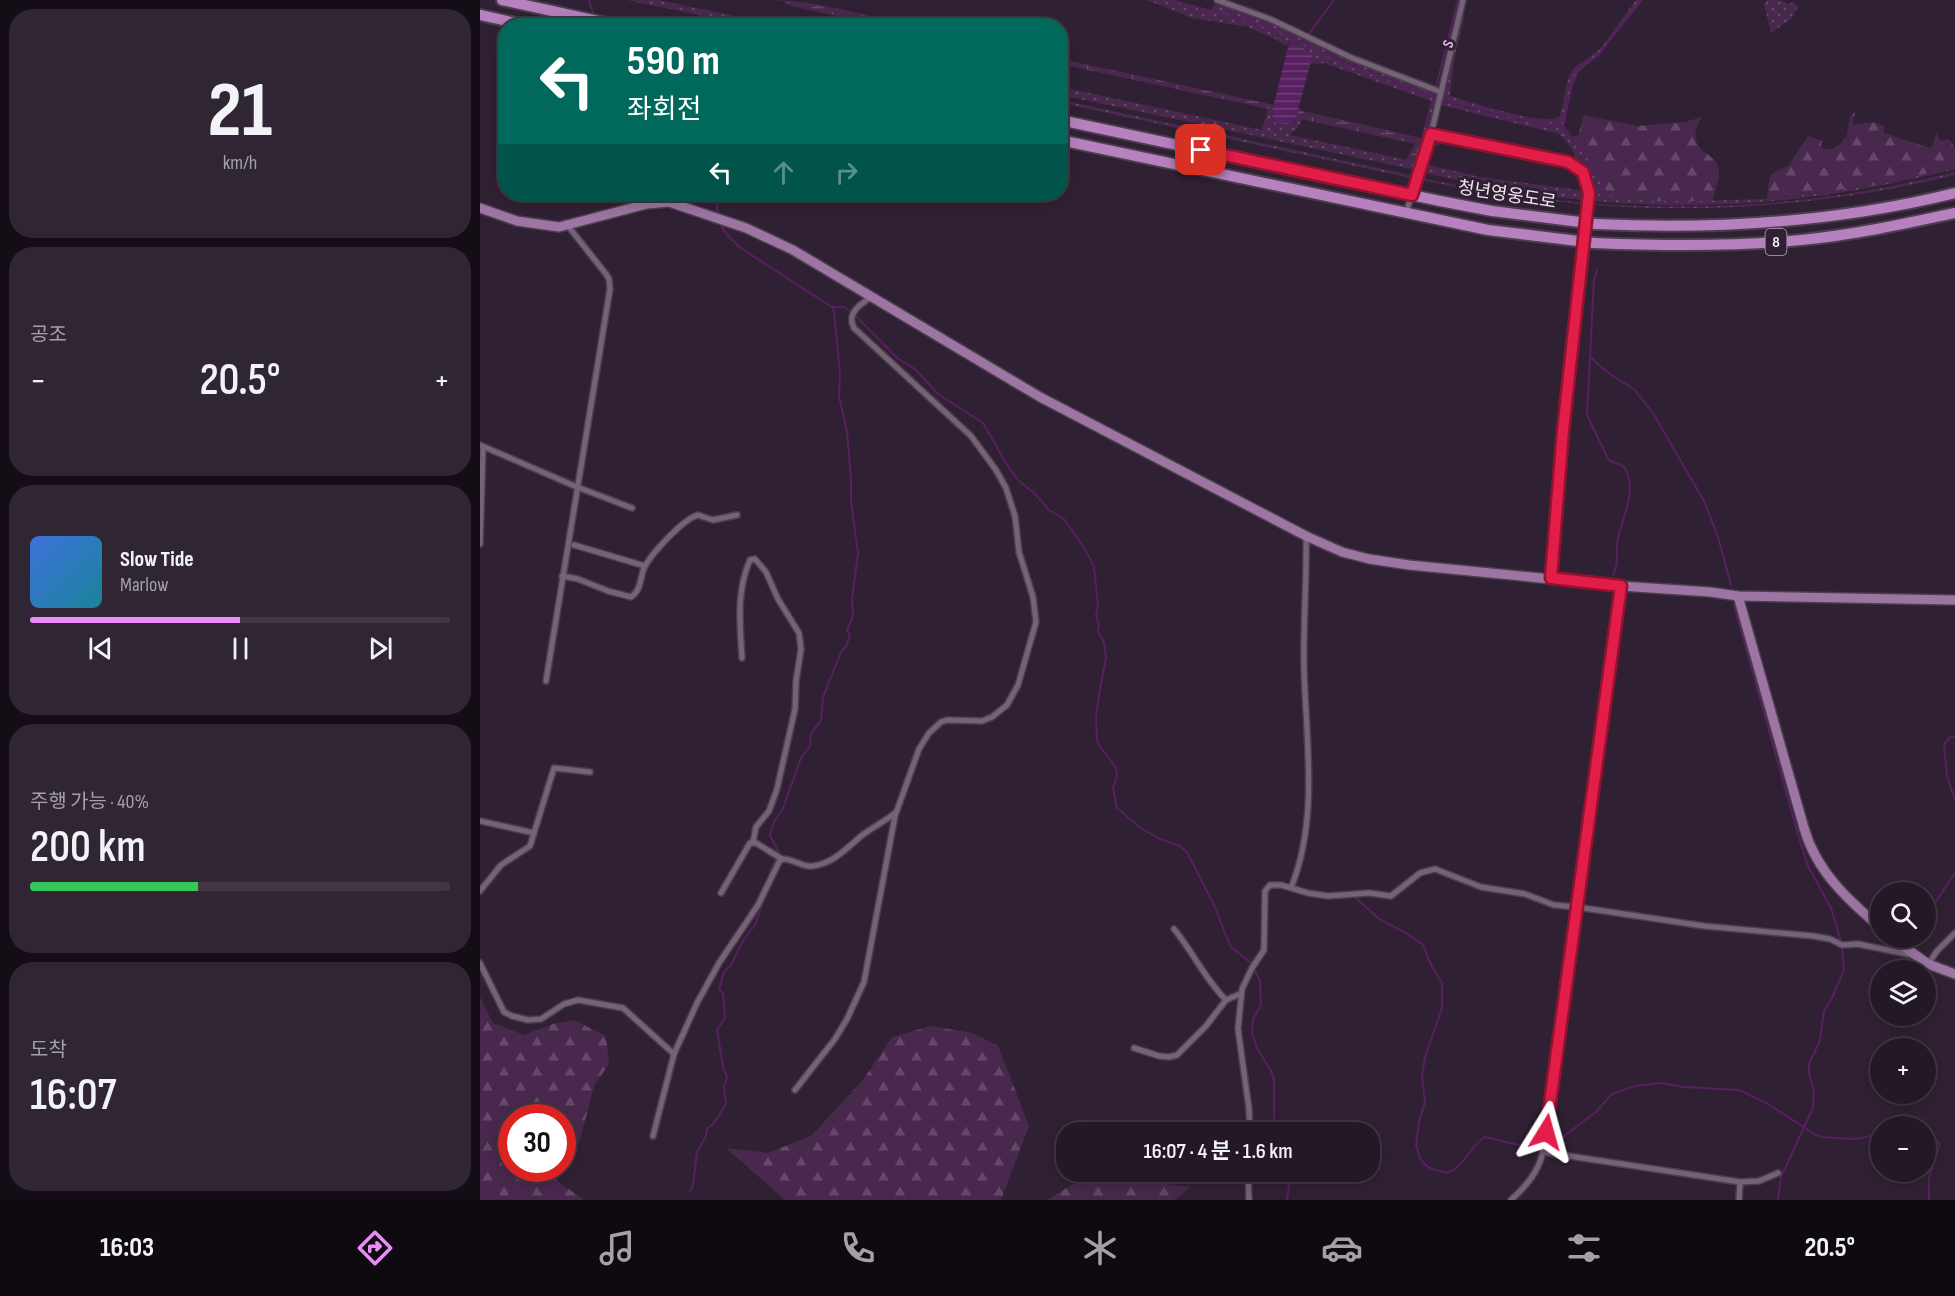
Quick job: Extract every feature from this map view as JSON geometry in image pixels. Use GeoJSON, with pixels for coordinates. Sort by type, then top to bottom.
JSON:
{"type":"FeatureCollection","features":[{"type":"Feature","properties":{"kind":"highway"},"geometry":{"type":"LineString","coordinates":[[502,0],[587,18]]}},
{"type":"Feature","properties":{"kind":"highway"},"geometry":{"type":"LineString","coordinates":[[480,15],[498,19]]}},
{"type":"Feature","properties":{"kind":"highway","name":"청년영웅도로"},"geometry":{"type":"LineString","coordinates":[[1068,122],[1492,211],[1596,224],[1698,227],[1801,221],[1903,205],[1955,193]]}},
{"type":"Feature","properties":{"kind":"highway","name":"청년영웅도로"},"geometry":{"type":"LineString","coordinates":[[1068,142],[1488,230],[1594,243],[1698,246],[1803,240],[1876,229],[1955,213]]}},
{"type":"Feature","properties":{"kind":"main road"},"geometry":{"type":"LineString","coordinates":[[480,208],[503,218],[526,224],[559,227],[658,202],[677,203],[726,220],[777,242],[1033,393],[1306,536],[1342,552],[1369,559],[1452,570],[1738,596],[1955,600]]}},
{"type":"Feature","properties":{"kind":"main road"},"geometry":{"type":"LineString","coordinates":[[1738,596],[1812,850],[1828,877],[1870,917]]}},
{"type":"Feature","properties":{"kind":"main road"},"geometry":{"type":"LineString","coordinates":[[1905,948],[1922,960]]}},
{"type":"Feature","properties":{"kind":"main road"},"geometry":{"type":"LineString","coordinates":[[1936,967],[1955,974]]}},
{"type":"Feature","properties":{"kind":"street"},"geometry":{"type":"LineString","coordinates":[[1217,0],[1270,19],[1440,96]]}},
{"type":"Feature","properties":{"kind":"street"},"geometry":{"type":"LineString","coordinates":[[1406,214],[1431,134],[1463,0]]}},
{"type":"Feature","properties":{"kind":"street"},"geometry":{"type":"LineString","coordinates":[[1431,134],[1568,162],[1583,172],[1589,193],[1563,431],[1551,578]]}},
{"type":"Feature","properties":{"kind":"street"},"geometry":{"type":"LineString","coordinates":[[546,681],[610,284],[606,274],[568,226]]}},
{"type":"Feature","properties":{"kind":"street"},"geometry":{"type":"LineString","coordinates":[[795,1090],[835,1039],[864,982],[897,812],[919,749],[934,726],[947,720],[982,722],[992,717],[1011,700],[1036,622],[1033,597],[1019,552],[1017,523],[1006,488],[990,461],[970,436],[942,408],[876,351],[854,328],[851,320],[853,313],[871,297]]}},
{"type":"Feature","properties":{"kind":"street"},"geometry":{"type":"LineString","coordinates":[[480,544],[481,446],[577,488],[632,508]]}},
{"type":"Feature","properties":{"kind":"street"},"geometry":{"type":"LineString","coordinates":[[562,576],[632,597],[638,592],[645,566],[671,536],[693,516],[713,520],[737,515]]}},
{"type":"Feature","properties":{"kind":"street"},"geometry":{"type":"LineString","coordinates":[[1291,888],[1300,860],[1308,815],[1304,632],[1306,536]]}},
{"type":"Feature","properties":{"kind":"street"},"geometry":{"type":"LineString","coordinates":[[574,545],[645,566]]}},
{"type":"Feature","properties":{"kind":"street"},"geometry":{"type":"LineString","coordinates":[[721,893],[746,847],[753,842],[756,827],[769,811],[776,795],[795,709],[801,649],[799,633],[778,599],[766,572],[755,560],[750,560],[741,591],[739,617],[742,658]]}},
{"type":"Feature","properties":{"kind":"street"},"geometry":{"type":"LineString","coordinates":[[1511,1200],[1534,1175],[1543,1152],[1621,586]]}},
{"type":"Feature","properties":{"kind":"street"},"geometry":{"type":"LineString","coordinates":[[480,891],[501,865],[530,846],[554,768],[590,772]]}},
{"type":"Feature","properties":{"kind":"street"},"geometry":{"type":"LineString","coordinates":[[753,842],[782,859],[807,867],[842,854],[861,837],[897,812]]}},
{"type":"Feature","properties":{"kind":"street"},"geometry":{"type":"LineString","coordinates":[[480,821],[534,833]]}},
{"type":"Feature","properties":{"kind":"street"},"geometry":{"type":"LineString","coordinates":[[653,1136],[674,1054],[697,1004],[782,859]]}},
{"type":"Feature","properties":{"kind":"street"},"geometry":{"type":"LineString","coordinates":[[1250,1122],[1250,1109],[1238,1039],[1240,994],[1253,966],[1263,954],[1265,888],[1273,885],[1328,896],[1369,893],[1391,896],[1420,873],[1436,869],[1481,887],[1525,894],[1554,905],[1704,926],[1813,936],[1830,939],[1842,945],[1858,944],[1914,955]]}},
{"type":"Feature","properties":{"kind":"street"},"geometry":{"type":"LineString","coordinates":[[1174,929],[1188,946],[1214,987],[1226,1000]]}},
{"type":"Feature","properties":{"kind":"street"},"geometry":{"type":"LineString","coordinates":[[1931,960],[1955,933]]}},
{"type":"Feature","properties":{"kind":"street"},"geometry":{"type":"LineString","coordinates":[[480,963],[504,1012],[512,1016],[528,1020],[541,1019],[564,1004],[578,1000],[623,1008],[674,1054]]}},
{"type":"Feature","properties":{"kind":"street"},"geometry":{"type":"LineString","coordinates":[[1134,1047],[1169,1058],[1177,1055],[1206,1026],[1226,1000],[1240,994]]}},
{"type":"Feature","properties":{"kind":"street"},"geometry":{"type":"LineString","coordinates":[[1543,1152],[1740,1182],[1759,1181],[1778,1173]]}},
{"type":"Feature","properties":{"kind":"street"},"geometry":{"type":"LineString","coordinates":[[1248,1182],[1249,1200]]}},
{"type":"Feature","properties":{"kind":"street"},"geometry":{"type":"LineString","coordinates":[[1739,1200],[1740,1182]]}},
{"type":"Feature","properties":{"kind":"green space"},"geometry":{"type":"Polygon","coordinates":[[[627,0],[658,0],[745,18],[713,18],[627,0]]]}},
{"type":"Feature","properties":{"kind":"green space"},"geometry":{"type":"Polygon","coordinates":[[[768,0],[804,2],[879,18],[847,18],[794,7],[782,1],[768,0]]]}},
{"type":"Feature","properties":{"kind":"green space"},"geometry":{"type":"Polygon","coordinates":[[[1147,0],[1168,0],[1255,24],[1283,34],[1343,64],[1438,99],[1416,170],[1068,96],[1068,88],[1262,130],[1268,109],[1272,112],[1274,122],[1283,124],[1293,122],[1296,118],[1302,119],[1298,128],[1290,135],[1413,161],[1412,164],[1414,164],[1431,101],[1324,63],[1311,63],[1312,54],[1293,43],[1285,45],[1248,27],[1192,18],[1147,0]]]}},
{"type":"Feature","properties":{"kind":"green space"},"geometry":{"type":"Polygon","coordinates":[[[1636,0],[1642,0],[1599,54],[1578,71],[1572,85],[1563,126],[1442,99],[1461,17],[1465,14],[1454,60],[1450,96],[1522,116],[1550,119],[1559,117],[1569,75],[1575,67],[1600,49],[1636,0]]]}},
{"type":"Feature","properties":{"kind":"green space"},"geometry":{"type":"Polygon","coordinates":[[[1767,0],[1780,0],[1789,4],[1793,2],[1798,7],[1791,19],[1771,33],[1764,4],[1767,0]]]}},
{"type":"Feature","properties":{"kind":"green space"},"geometry":{"type":"Polygon","coordinates":[[[1217,2],[1262,18],[1304,38],[1301,42],[1265,26],[1213,12],[1217,2]]]}},
{"type":"Feature","properties":{"kind":"green space"},"geometry":{"type":"Polygon","coordinates":[[[1305,39],[1375,70],[1436,93],[1438,98],[1343,61],[1302,42],[1305,39]]]}},
{"type":"Feature","properties":{"kind":"green space"},"geometry":{"type":"Polygon","coordinates":[[[1068,61],[1274,105],[1272,112],[1268,109],[1068,66],[1068,61]]]}},
{"type":"Feature","properties":{"kind":"green space"},"geometry":{"type":"Polygon","coordinates":[[[1441,101],[1537,124],[1562,127],[1601,176],[1605,196],[1606,193],[1616,197],[1646,201],[1768,199],[1877,185],[1955,167],[1955,169],[1866,188],[1776,201],[1686,205],[1640,204],[1551,196],[1424,173],[1431,144],[1447,140],[1571,166],[1448,142],[1434,146],[1429,165],[1481,177],[1579,190],[1587,196],[1591,190],[1586,173],[1575,161],[1572,149],[1559,134],[1441,105],[1441,101]]]}},
{"type":"Feature","properties":{"kind":"green space"},"geometry":{"type":"Polygon","coordinates":[[[1068,102],[1415,176],[1415,179],[1068,105],[1068,102]]]}},
{"type":"Feature","properties":{"kind":"green space"},"geometry":{"type":"Polygon","coordinates":[[[1299,108],[1303,111],[1422,138],[1414,165],[1413,161],[1406,159],[1415,144],[1296,118],[1299,108]]]}},
{"type":"Feature","properties":{"kind":"green space"},"geometry":{"type":"Polygon","coordinates":[[[1855,112],[1853,125],[1873,122],[1884,126],[1884,133],[1930,148],[1933,146],[1936,133],[1941,141],[1949,139],[1955,148],[1955,167],[1877,185],[1767,199],[1771,174],[1789,165],[1808,136],[1823,141],[1822,149],[1832,149],[1846,138],[1850,117],[1855,112]]]}},
{"type":"Feature","properties":{"kind":"green space"},"geometry":{"type":"Polygon","coordinates":[[[1584,115],[1638,126],[1685,122],[1702,117],[1695,137],[1697,144],[1717,163],[1719,169],[1713,201],[1646,201],[1616,197],[1606,193],[1602,175],[1571,137],[1578,135],[1584,115]]]}},
{"type":"Feature","properties":{"kind":"green space"},"geometry":{"type":"Polygon","coordinates":[[[1955,172],[1955,175],[1888,189],[1821,200],[1755,206],[1688,208],[1622,207],[1555,201],[1488,192],[1421,180],[1421,178],[1490,191],[1557,200],[1623,205],[1689,206],[1754,204],[1820,197],[1887,187],[1955,172]]]}},
{"type":"Feature","properties":{"kind":"green space"},"geometry":{"type":"Polygon","coordinates":[[[480,997],[493,1023],[524,1035],[552,1024],[574,1020],[606,1036],[609,1064],[594,1086],[580,1140],[576,1147],[576,1104],[498,1104],[498,1182],[559,1182],[584,1200],[480,1200],[480,997]]]}},
{"type":"Feature","properties":{"kind":"green space"},"geometry":{"type":"Polygon","coordinates":[[[930,1026],[973,1033],[998,1046],[1029,1126],[1001,1200],[785,1200],[726,1148],[768,1153],[811,1136],[863,1080],[892,1037],[930,1026]]]}},
{"type":"Feature","properties":{"kind":"green space"},"geometry":{"type":"Polygon","coordinates":[[[1151,1182],[1190,1187],[1175,1200],[1047,1200],[1075,1183],[1151,1182]]]}},
{"type":"Feature","properties":{"kind":"shaded area"},"geometry":{"type":"Polygon","coordinates":[[[1293,43],[1313,54],[1296,118],[1289,123],[1274,122],[1272,112],[1287,51],[1289,45],[1293,43]]]}},
{"type":"Feature","properties":{"kind":"waterway"},"geometry":{"type":"LineString","coordinates":[[589,0],[594,17]]}},
{"type":"Feature","properties":{"kind":"waterway","name":"s"},"geometry":{"type":"LineString","coordinates":[[1171,0],[1283,33],[1343,63],[1443,100],[1538,123],[1563,126],[1572,85],[1578,71],[1599,54],[1642,0]]}},
{"type":"Feature","properties":{"kind":"waterway"},"geometry":{"type":"LineString","coordinates":[[1308,35],[1334,0]]}},
{"type":"Feature","properties":{"kind":"waterway","name":"s"},"geometry":{"type":"LineString","coordinates":[[1436,87],[1458,0]]}},
{"type":"Feature","properties":{"kind":"waterway"},"geometry":{"type":"LineString","coordinates":[[1211,12],[1217,2]]}},
{"type":"Feature","properties":{"kind":"waterway"},"geometry":{"type":"LineString","coordinates":[[1563,126],[1602,176],[1605,193]]}},
{"type":"Feature","properties":{"kind":"waterway"},"geometry":{"type":"LineString","coordinates":[[716,201],[718,215]]}},
{"type":"Feature","properties":{"kind":"waterway"},"geometry":{"type":"LineString","coordinates":[[720,223],[724,231],[739,247],[832,307],[834,311],[840,374],[839,396],[847,432],[851,502],[858,553],[852,599],[853,616],[847,630],[850,635],[823,697],[821,721],[811,733],[810,746],[801,758],[782,811],[771,830],[770,836],[779,852],[764,887]]}},
{"type":"Feature","properties":{"kind":"waterway"},"geometry":{"type":"LineString","coordinates":[[1597,270],[1594,280],[1587,415],[1608,459],[1625,467],[1630,488],[1617,543],[1617,563],[1613,575]]}},
{"type":"Feature","properties":{"kind":"waterway"},"geometry":{"type":"LineString","coordinates":[[833,307],[844,307],[853,313],[898,359],[915,369],[938,394],[983,423],[1019,481],[1049,510],[1064,519],[1085,549],[1094,567],[1098,632],[1104,642],[1106,658],[1096,718],[1097,740],[1116,768],[1117,776],[1113,788],[1117,808],[1142,829],[1180,846],[1187,852],[1215,907],[1231,947],[1251,963],[1260,981],[1261,1005],[1253,1019],[1252,1033],[1257,1048],[1274,1080],[1275,1122]]}},
{"type":"Feature","properties":{"kind":"waterway"},"geometry":{"type":"LineString","coordinates":[[1590,357],[1611,375],[1634,389],[1653,413],[1704,501],[1718,537],[1731,585]]}},
{"type":"Feature","properties":{"kind":"waterway"},"geometry":{"type":"LineString","coordinates":[[1734,605],[1798,835],[1808,866],[1831,908],[1841,942]]}},
{"type":"Feature","properties":{"kind":"waterway"},"geometry":{"type":"LineString","coordinates":[[1955,736],[1949,738],[1944,744],[1947,776],[1955,800]]}},
{"type":"Feature","properties":{"kind":"waterway"},"geometry":{"type":"LineString","coordinates":[[1936,901],[1955,873]]}},
{"type":"Feature","properties":{"kind":"waterway"},"geometry":{"type":"LineString","coordinates":[[690,1191],[693,1185],[697,1152],[706,1136],[707,1129],[714,1123],[726,1104],[724,1087],[727,1077],[723,1067],[717,1030],[725,1018],[723,993],[719,990],[724,972],[731,965],[744,939],[755,925],[764,895]]}},
{"type":"Feature","properties":{"kind":"waterway"},"geometry":{"type":"LineString","coordinates":[[1356,898],[1379,919],[1408,934],[1423,945],[1442,983],[1442,1008],[1425,1057],[1422,1076],[1425,1103],[1419,1121],[1416,1146],[1421,1160],[1432,1169],[1447,1173],[1458,1166],[1485,1137],[1540,1150]]}},
{"type":"Feature","properties":{"kind":"waterway"},"geometry":{"type":"LineString","coordinates":[[1778,1200],[1781,1177],[1813,1108],[1814,1090],[1809,1074],[1809,1064],[1820,1040],[1824,1011],[1844,970],[1842,947]]}},
{"type":"Feature","properties":{"kind":"waterway"},"geometry":{"type":"LineString","coordinates":[[1549,1150],[1596,1112],[1612,1094],[1635,1086],[1660,1083],[1684,1087],[1739,1090],[1768,1104],[1822,1137],[1845,1139],[1870,1136]]}},
{"type":"Feature","properties":{"kind":"waterway"},"geometry":{"type":"LineString","coordinates":[[1936,1140],[1940,1144],[1936,1156]]}},
{"type":"Feature","properties":{"kind":"waterway"},"geometry":{"type":"LineString","coordinates":[[1287,1200],[1290,1182]]}},
{"type":"Feature","properties":{"kind":"waterway"},"geometry":{"type":"LineString","coordinates":[[1929,1182],[1929,1200]]}},
{"type":"Feature","properties":{"kind":"route"},"geometry":{"type":"LineString","coordinates":[[1201,150],[1412,195],[1431,134],[1568,162],[1583,172],[1589,193],[1563,431],[1551,578],[1621,586],[1546,1132]]}}]}
